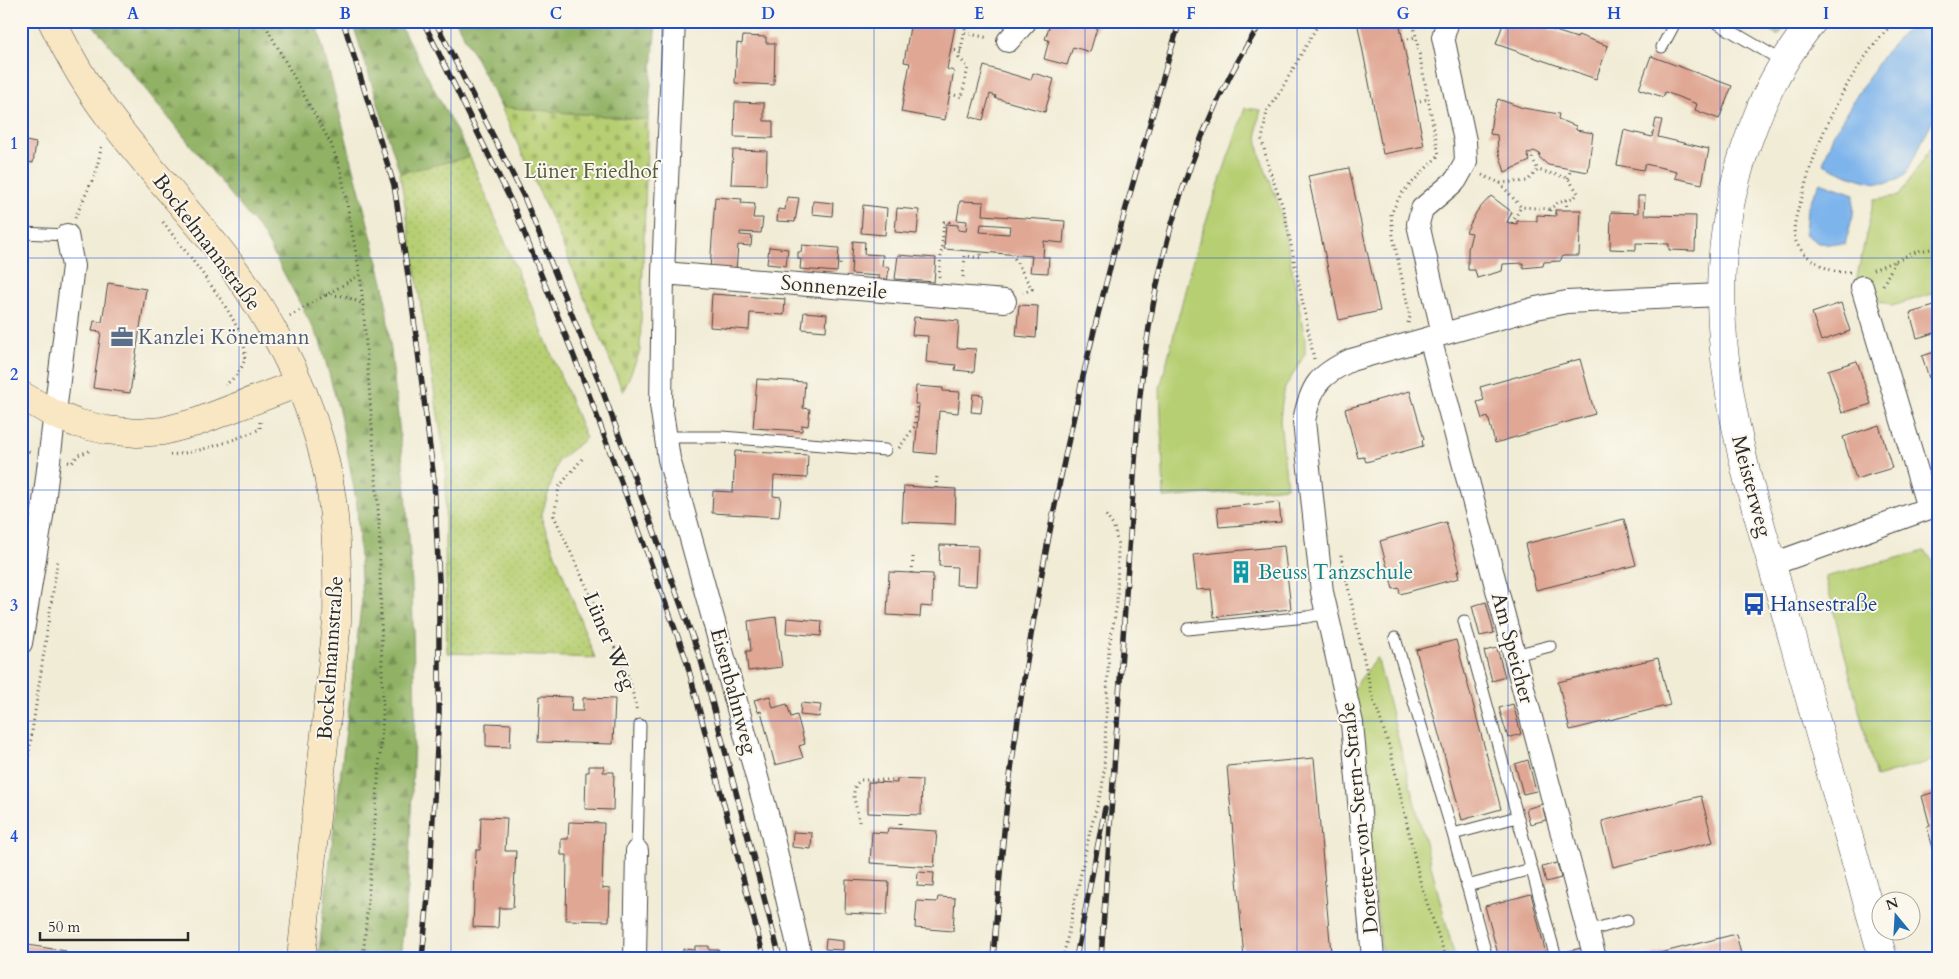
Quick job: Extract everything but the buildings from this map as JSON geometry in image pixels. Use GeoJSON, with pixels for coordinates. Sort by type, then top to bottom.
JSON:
{"type":"FeatureCollection","features":[{"type":"Feature","properties":{"kind":"main road","name":"Bockelmannstraße"},"geometry":{"type":"LineString","coordinates":[[52,21],[72,60],[108,115],[222,254],[272,327],[299,383],[320,442],[332,505],[338,568],[337,622],[301,958]]}},
{"type":"Feature","properties":{"kind":"main road"},"geometry":{"type":"LineString","coordinates":[[21,394],[54,414],[76,423],[106,430],[137,433],[163,432],[197,422],[299,383]]}},
{"type":"Feature","properties":{"kind":"street"},"geometry":{"type":"LineString","coordinates":[[664,431],[661,405],[663,272],[674,21]]}},
{"type":"Feature","properties":{"kind":"street"},"geometry":{"type":"LineString","coordinates":[[1008,41],[1026,21]]}},
{"type":"Feature","properties":{"kind":"street"},"geometry":{"type":"LineString","coordinates":[[1448,21],[1443,37],[1465,141],[1466,162],[1463,166]]}},
{"type":"Feature","properties":{"kind":"street","name":"Meisterweg"},"geometry":{"type":"LineString","coordinates":[[1813,21],[1784,62],[1763,99],[1734,180],[1727,211],[1722,252],[1720,295],[1725,362],[1733,416],[1748,480],[1883,958]]}},
{"type":"Feature","properties":{"kind":"street","name":"Am Speicher"},"geometry":{"type":"LineString","coordinates":[[1463,166],[1456,180],[1422,209],[1418,224],[1437,330],[1514,655],[1595,958]]}},
{"type":"Feature","properties":{"kind":"street"},"geometry":{"type":"LineString","coordinates":[[21,643],[43,510],[73,266],[67,235]]}},
{"type":"Feature","properties":{"kind":"street","name":"Sonnenzeile"},"geometry":{"type":"LineString","coordinates":[[663,272],[1005,301]]}},
{"type":"Feature","properties":{"kind":"street"},"geometry":{"type":"LineString","coordinates":[[1773,564],[1933,506],[1860,280]]}},
{"type":"Feature","properties":{"kind":"street","name":"Dorette-von-Stern-Straße"},"geometry":{"type":"LineString","coordinates":[[1373,958],[1352,723],[1322,592],[1304,421],[1308,400],[1318,382],[1330,370],[1352,360],[1437,330],[1566,302],[1720,295]]}},
{"type":"Feature","properties":{"kind":"street","name":"Eisenbahnweg"},"geometry":{"type":"LineString","coordinates":[[664,431],[669,458],[769,821],[801,958]]}},
{"type":"Feature","properties":{"kind":"street"},"geometry":{"type":"LineString","coordinates":[[634,958],[637,851]]}},
{"type":"Feature","properties":{"kind":"lane"},"geometry":{"type":"LineString","coordinates":[[1662,47],[1676,21]]}},
{"type":"Feature","properties":{"kind":"lane"},"geometry":{"type":"LineString","coordinates":[[1714,21],[1784,62]]}},
{"type":"Feature","properties":{"kind":"lane"},"geometry":{"type":"LineString","coordinates":[[22,232],[67,235]]}},
{"type":"Feature","properties":{"kind":"lane"},"geometry":{"type":"LineString","coordinates":[[664,431],[885,450]]}},
{"type":"Feature","properties":{"kind":"lane"},"geometry":{"type":"LineString","coordinates":[[1188,629],[1307,617],[1326,613]]}},
{"type":"Feature","properties":{"kind":"lane"},"geometry":{"type":"LineString","coordinates":[[1464,621],[1556,958]]}},
{"type":"Feature","properties":{"kind":"lane"},"geometry":{"type":"LineString","coordinates":[[1394,638],[1453,834],[1487,958]]}},
{"type":"Feature","properties":{"kind":"lane"},"geometry":{"type":"LineString","coordinates":[[1514,655],[1550,646]]}},
{"type":"Feature","properties":{"kind":"lane"},"geometry":{"type":"LineString","coordinates":[[637,851],[640,725]]}},
{"type":"Feature","properties":{"kind":"lane"},"geometry":{"type":"LineString","coordinates":[[1453,834],[1517,817]]}},
{"type":"Feature","properties":{"kind":"lane"},"geometry":{"type":"LineString","coordinates":[[1467,886],[1530,868]]}},
{"type":"Feature","properties":{"kind":"lane"},"geometry":{"type":"LineString","coordinates":[[1588,931],[1627,920]]}},
{"type":"Feature","properties":{"kind":"path"},"geometry":{"type":"LineString","coordinates":[[263,21],[331,144],[342,171],[360,275],[379,521],[382,714],[363,958]]}},
{"type":"Feature","properties":{"kind":"path"},"geometry":{"type":"LineString","coordinates":[[950,94],[962,97],[968,67],[959,58],[967,21]]}},
{"type":"Feature","properties":{"kind":"path"},"geometry":{"type":"LineString","coordinates":[[1318,382],[1284,210],[1269,170],[1262,140],[1267,112],[1320,21]]}},
{"type":"Feature","properties":{"kind":"path"},"geometry":{"type":"LineString","coordinates":[[1895,21],[1867,52],[1828,122],[1811,161],[1795,223],[1795,239],[1806,256],[1832,270],[1860,280],[1867,273],[1918,251],[1938,248]]}},
{"type":"Feature","properties":{"kind":"path"},"geometry":{"type":"LineString","coordinates":[[1403,40],[1416,37]]}},
{"type":"Feature","properties":{"kind":"path"},"geometry":{"type":"LineString","coordinates":[[950,50],[960,52]]}},
{"type":"Feature","properties":{"kind":"path"},"geometry":{"type":"LineString","coordinates":[[1415,102],[1428,100]]}},
{"type":"Feature","properties":{"kind":"path"},"geometry":{"type":"LineString","coordinates":[[67,235],[96,172],[103,139],[109,147]]}},
{"type":"Feature","properties":{"kind":"path"},"geometry":{"type":"LineString","coordinates":[[1500,182],[1521,207],[1550,209],[1575,197],[1578,193],[1568,178],[1538,170],[1530,153]]}},
{"type":"Feature","properties":{"kind":"path"},"geometry":{"type":"LineString","coordinates":[[1463,166],[1500,182],[1527,181],[1538,170]]}},
{"type":"Feature","properties":{"kind":"path"},"geometry":{"type":"LineString","coordinates":[[1568,178],[1571,169]]}},
{"type":"Feature","properties":{"kind":"path"},"geometry":{"type":"LineString","coordinates":[[1566,200],[1567,210]]}},
{"type":"Feature","properties":{"kind":"path"},"geometry":{"type":"LineString","coordinates":[[1512,223],[1521,207]]}},
{"type":"Feature","properties":{"kind":"path"},"geometry":{"type":"LineString","coordinates":[[1549,216],[1550,209]]}},
{"type":"Feature","properties":{"kind":"path"},"geometry":{"type":"LineString","coordinates":[[160,219],[232,317],[244,342],[246,356],[242,368],[234,379],[219,390]]}},
{"type":"Feature","properties":{"kind":"path"},"geometry":{"type":"LineString","coordinates":[[938,295],[944,222],[949,222],[948,224]]}},
{"type":"Feature","properties":{"kind":"path"},"geometry":{"type":"LineString","coordinates":[[962,297],[965,256],[981,258],[981,252]]}},
{"type":"Feature","properties":{"kind":"path"},"geometry":{"type":"LineString","coordinates":[[1005,301],[1032,289],[1012,254]]}},
{"type":"Feature","properties":{"kind":"path"},"geometry":{"type":"LineString","coordinates":[[244,342],[360,275]]}},
{"type":"Feature","properties":{"kind":"path"},"geometry":{"type":"LineString","coordinates":[[325,295],[345,296],[363,304]]}},
{"type":"Feature","properties":{"kind":"path"},"geometry":{"type":"LineString","coordinates":[[1402,325],[1437,330]]}},
{"type":"Feature","properties":{"kind":"path"},"geometry":{"type":"LineString","coordinates":[[1936,333],[1938,340]]}},
{"type":"Feature","properties":{"kind":"path"},"geometry":{"type":"LineString","coordinates":[[1308,362],[1319,352]]}},
{"type":"Feature","properties":{"kind":"path"},"geometry":{"type":"LineString","coordinates":[[898,449],[915,426],[917,404]]}},
{"type":"Feature","properties":{"kind":"path","name":"Lüner Weg"},"geometry":{"type":"LineString","coordinates":[[582,459],[559,487],[554,516],[630,681],[640,725]]}},
{"type":"Feature","properties":{"kind":"path"},"geometry":{"type":"LineString","coordinates":[[936,488],[937,474]]}},
{"type":"Feature","properties":{"kind":"path"},"geometry":{"type":"LineString","coordinates":[[1063,958],[1090,831],[1102,789],[1104,770],[1108,647],[1117,604],[1118,545],[1114,527],[1105,514]]}},
{"type":"Feature","properties":{"kind":"path"},"geometry":{"type":"LineString","coordinates":[[21,805],[59,552]]}},
{"type":"Feature","properties":{"kind":"path"},"geometry":{"type":"LineString","coordinates":[[1341,554],[1371,691],[1390,749],[1421,885],[1446,958]]}},
{"type":"Feature","properties":{"kind":"path"},"geometry":{"type":"LineString","coordinates":[[912,573],[913,557]]}},
{"type":"Feature","properties":{"kind":"path"},"geometry":{"type":"LineString","coordinates":[[859,822],[854,799],[854,790],[858,783],[861,780],[897,780]]}},
{"type":"Feature","properties":{"kind":"path"},"geometry":{"type":"LineString","coordinates":[[900,822],[900,829]]}},
{"type":"Feature","properties":{"kind":"green space"},"geometry":{"type":"Polygon","coordinates":[[[90,21],[316,21],[384,286],[406,491],[412,585],[415,716],[408,888],[400,958],[318,958],[362,599],[357,505],[340,414],[320,341],[263,234],[90,21]]]}},
{"type":"Feature","properties":{"kind":"green space"},"geometry":{"type":"Polygon","coordinates":[[[352,21],[398,21],[470,157],[400,173],[352,21]]]}},
{"type":"Feature","properties":{"kind":"green space"},"geometry":{"type":"Polygon","coordinates":[[[456,21],[656,21],[648,120],[501,107],[456,21]]]}},
{"type":"Feature","properties":{"kind":"green space"},"geometry":{"type":"Polygon","coordinates":[[[1755,21],[1790,21],[1778,36],[1755,21]]]}},
{"type":"Feature","properties":{"kind":"green space","name":"Lüner Friedhof"},"geometry":{"type":"Polygon","coordinates":[[[501,107],[648,120],[640,351],[623,392],[557,231],[501,107]]]}},
{"type":"Feature","properties":{"kind":"green space"},"geometry":{"type":"Polygon","coordinates":[[[1245,108],[1261,110],[1257,138],[1259,151],[1281,213],[1305,339],[1305,354],[1285,388],[1282,402],[1280,420],[1287,487],[1164,498],[1160,388],[1194,256],[1245,108]]]}},
{"type":"Feature","properties":{"kind":"green space"},"geometry":{"type":"Polygon","coordinates":[[[1938,137],[1938,292],[1892,306],[1854,290],[1874,199],[1899,196],[1938,137]]]}},
{"type":"Feature","properties":{"kind":"green space"},"geometry":{"type":"Polygon","coordinates":[[[470,157],[586,438],[558,461],[541,517],[595,658],[447,653],[446,466],[400,173],[470,157]]]}},
{"type":"Feature","properties":{"kind":"green space"},"geometry":{"type":"Polygon","coordinates":[[[1924,551],[1938,566],[1938,759],[1876,777],[1825,577],[1924,551]]]}},
{"type":"Feature","properties":{"kind":"green space"},"geometry":{"type":"Polygon","coordinates":[[[1377,657],[1455,958],[1382,958],[1353,689],[1377,657]]]}},
{"type":"Feature","properties":{"kind":"water"},"geometry":{"type":"Polygon","coordinates":[[[1914,21],[1938,21],[1938,109],[1906,174],[1897,180],[1887,183],[1876,183],[1865,181],[1823,164],[1833,135],[1857,95],[1885,53],[1914,21]]]}},
{"type":"Feature","properties":{"kind":"water"},"geometry":{"type":"Polygon","coordinates":[[[1820,182],[1854,194],[1853,215],[1845,244],[1818,243],[1805,234],[1807,208],[1820,182]]]}},
{"type":"Feature","properties":{"kind":"railway"},"geometry":{"type":"LineString","coordinates":[[343,21],[394,185],[410,288],[434,480],[439,581],[439,713],[429,887],[422,958]]}},
{"type":"Feature","properties":{"kind":"railway"},"geometry":{"type":"LineString","coordinates":[[423,21],[513,205],[587,389],[686,659],[764,958]]}},
{"type":"Feature","properties":{"kind":"railway"},"geometry":{"type":"LineString","coordinates":[[435,21],[524,197],[599,381],[701,660],[780,958]]}},
{"type":"Feature","properties":{"kind":"railway"},"geometry":{"type":"LineString","coordinates":[[993,958],[1009,785],[1020,705],[1047,547],[1080,389],[1099,311],[1119,233],[1180,21]]}},
{"type":"Feature","properties":{"kind":"railway"},"geometry":{"type":"LineString","coordinates":[[1101,958],[1139,404],[1153,303],[1164,254],[1194,157],[1213,110],[1236,65],[1262,21]]}},
{"type":"Feature","properties":{"kind":"railway"},"geometry":{"type":"LineString","coordinates":[[1076,958],[1105,808]]}},
{"type":"Feature","properties":{"kind":"place","name":"Kanzlei Könemann"},"geometry":{"type":"Point","coordinates":[122,337]}},
{"type":"Feature","properties":{"kind":"place","name":"Beuss Tanzschule"},"geometry":{"type":"Point","coordinates":[1241,572]}},
{"type":"Feature","properties":{"kind":"place","name":"Hansestraße"},"geometry":{"type":"Point","coordinates":[1754,604]}}]}
